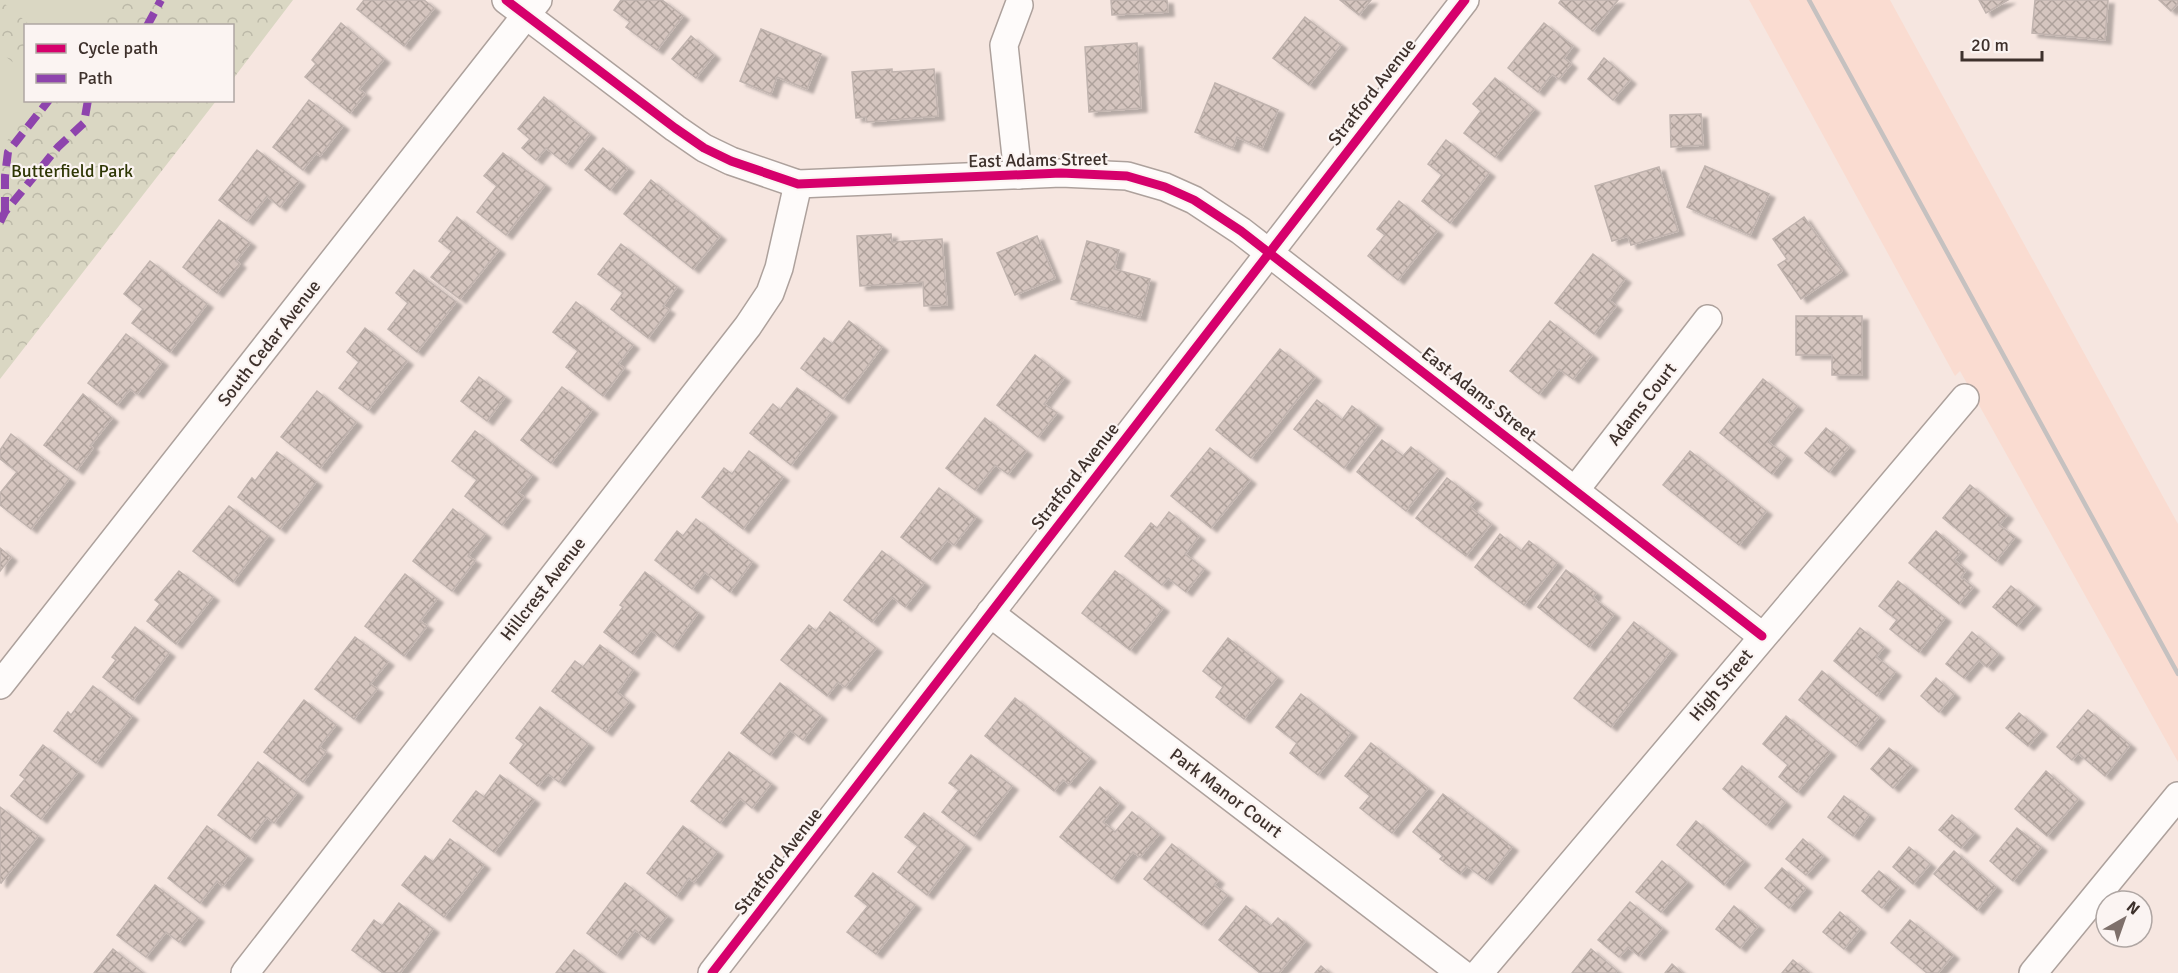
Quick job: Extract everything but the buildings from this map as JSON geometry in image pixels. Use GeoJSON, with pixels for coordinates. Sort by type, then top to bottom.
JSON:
{"type":"FeatureCollection","features":[{"type":"Feature","properties":{"kind":"street","name":"Stratford Avenue"},"geometry":{"type":"LineString","coordinates":[[712,973],[1465,0]]}},
{"type":"Feature","properties":{"kind":"street","name":"East Adams Street"},"geometry":{"type":"LineString","coordinates":[[523,5],[675,128],[704,148],[755,170],[798,184],[1061,173],[1107,174],[1127,176],[1165,187],[1194,200],[1241,231],[1576,489],[1762,636]]}},
{"type":"Feature","properties":{"kind":"street","name":"South Cedar Avenue"},"geometry":{"type":"LineString","coordinates":[[0,685],[523,5]]}},
{"type":"Feature","properties":{"kind":"street"},"geometry":{"type":"LineString","coordinates":[[1018,175],[1004,45],[1019,5]]}},
{"type":"Feature","properties":{"kind":"street","name":"Hillcrest Avenue"},"geometry":{"type":"LineString","coordinates":[[245,973],[748,326],[770,293],[779,268],[798,184]]}},
{"type":"Feature","properties":{"kind":"street","name":"Adams Court"},"geometry":{"type":"LineString","coordinates":[[1576,489],[1708,319]]}},
{"type":"Feature","properties":{"kind":"street","name":"High Street"},"geometry":{"type":"LineString","coordinates":[[1479,973],[1965,398]]}},
{"type":"Feature","properties":{"kind":"street","name":"Park Manor Court"},"geometry":{"type":"LineString","coordinates":[[990,613],[1461,973]]}},
{"type":"Feature","properties":{"kind":"street"},"geometry":{"type":"LineString","coordinates":[[2033,973],[2178,796]]}},
{"type":"Feature","properties":{"kind":"shaded area"},"geometry":{"type":"Polygon","coordinates":[[[1749,0],[1890,0],[2178,524],[2178,762],[1960,371],[1955,376],[1749,0]]]}},
{"type":"Feature","properties":{"kind":"green space","name":"Butterfield Park"},"geometry":{"type":"Polygon","coordinates":[[[0,0],[293,0],[234,78],[234,24],[24,24],[24,102],[215,102],[0,379],[0,0]]]}},
{"type":"Feature","properties":{"kind":"green space"},"geometry":{"type":"Polygon","coordinates":[[[0,0],[117,0],[99,24],[29,24],[0,0]]]}},
{"type":"Feature","properties":{"kind":"green space"},"geometry":{"type":"Polygon","coordinates":[[[0,52],[24,71],[24,102],[34,102],[35,104],[0,150],[0,52]]]}},
{"type":"Feature","properties":{"kind":"railway"},"geometry":{"type":"LineString","coordinates":[[1809,0],[2178,674]]}},
{"type":"Feature","properties":{"kind":"marked path"},"geometry":{"type":"LineString","coordinates":[[148,24],[161,0]]}},
{"type":"Feature","properties":{"kind":"marked path"},"geometry":{"type":"LineString","coordinates":[[5,212],[8,152],[47,102]]}},
{"type":"Feature","properties":{"kind":"marked path"},"geometry":{"type":"LineString","coordinates":[[0,222],[5,212],[58,147],[84,123],[88,102]]}},
{"type":"Feature","properties":{"kind":"cycle path"},"geometry":{"type":"LineString","coordinates":[[506,0],[704,148],[731,161],[798,184],[1061,173],[1127,176],[1165,187],[1194,200],[1241,231],[1762,636]]}},
{"type":"Feature","properties":{"kind":"cycle path"},"geometry":{"type":"LineString","coordinates":[[712,973],[1465,0]]}}]}
